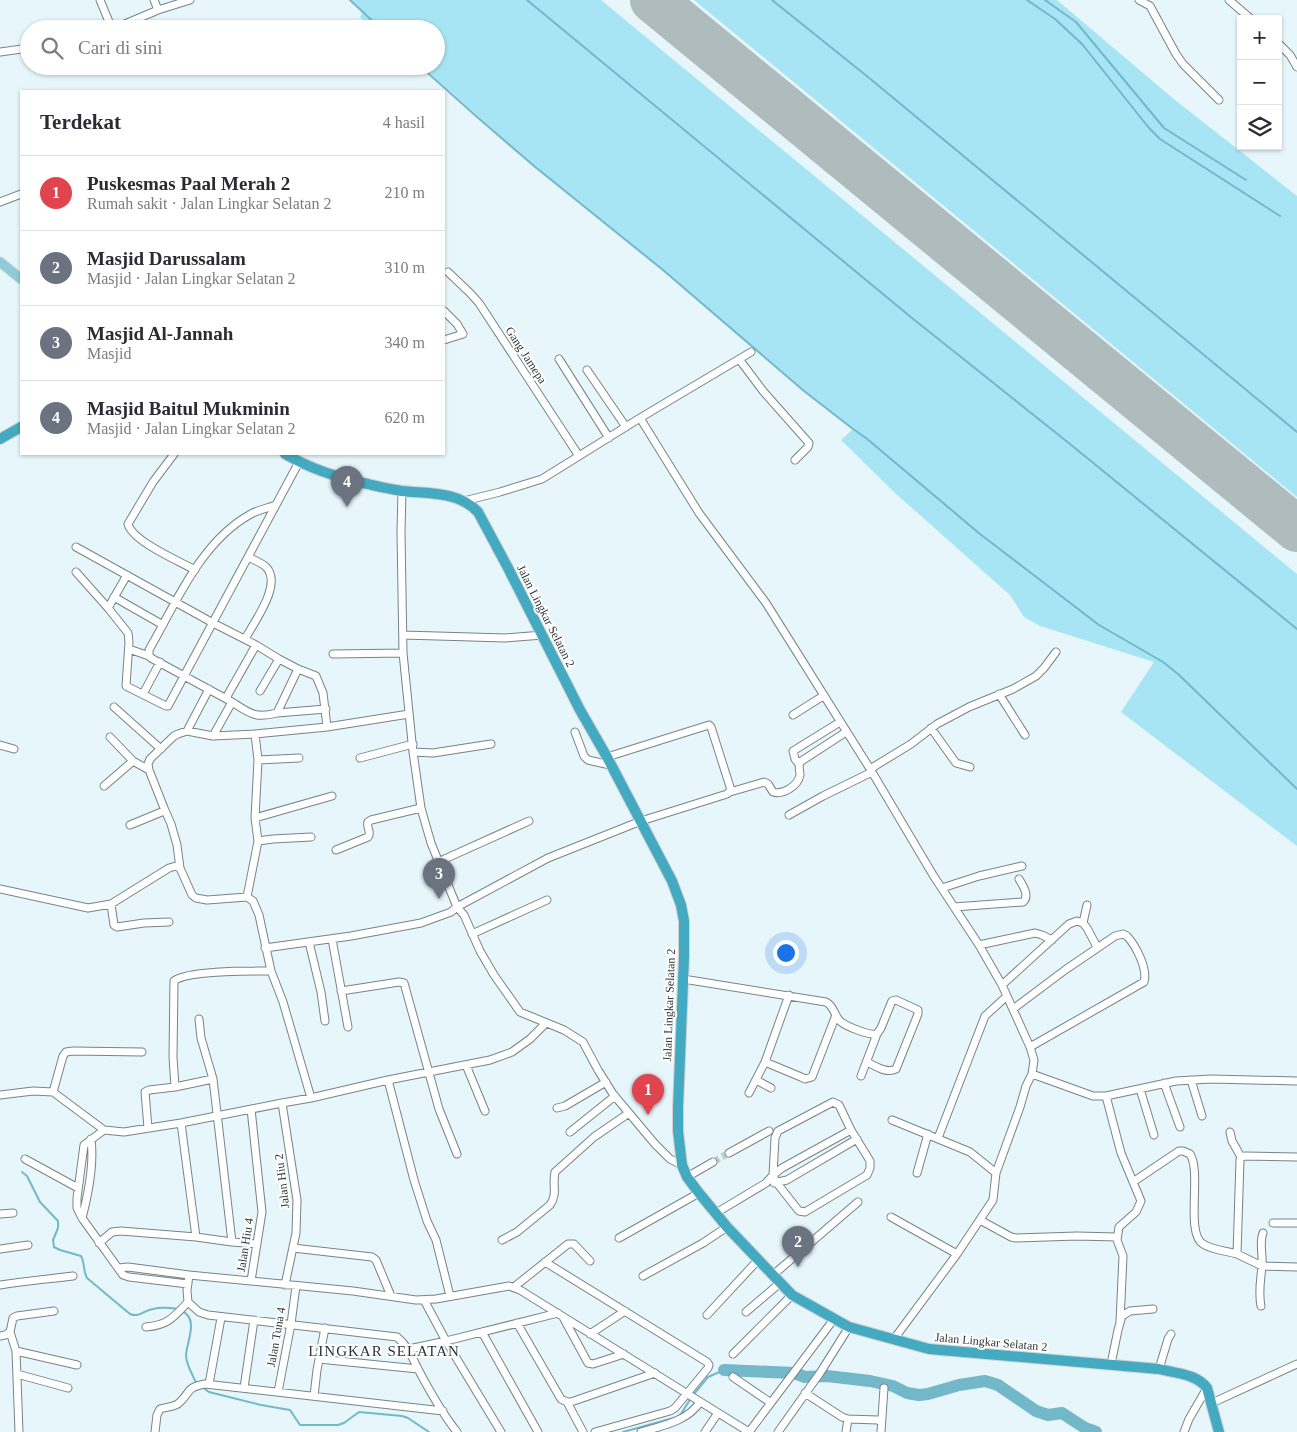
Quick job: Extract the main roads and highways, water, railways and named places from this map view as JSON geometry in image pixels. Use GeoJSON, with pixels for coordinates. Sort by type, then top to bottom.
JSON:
{"type":"FeatureCollection","features":[{"type":"Feature","properties":{"kind":"highway"},"geometry":{"type":"LineString","coordinates":[[0,439],[20,427]]}},
{"type":"Feature","properties":{"kind":"highway","name":"Jalan Lingkar Selatan 2"},"geometry":{"type":"LineString","coordinates":[[287,455],[328,475],[402,491],[448,495],[472,505],[481,518],[580,710],[672,881],[681,906],[684,921],[678,1108],[679,1148],[682,1165],[699,1193],[727,1227],[780,1283],[792,1295],[849,1327],[929,1349],[1159,1369],[1198,1380],[1206,1388],[1212,1403],[1219,1432]]}},
{"type":"Feature","properties":{"kind":"main road"},"geometry":{"type":"LineString","coordinates":[[0,262],[20,278]]}},
{"type":"Feature","properties":{"kind":"waterway"},"geometry":{"type":"LineString","coordinates":[[350,0],[371,20]]}},
{"type":"Feature","properties":{"kind":"waterway"},"geometry":{"type":"LineString","coordinates":[[527,0],[912,318],[1297,629]]}},
{"type":"Feature","properties":{"kind":"waterway"},"geometry":{"type":"LineString","coordinates":[[772,0],[868,77],[1297,432]]}},
{"type":"Feature","properties":{"kind":"waterway"},"geometry":{"type":"LineString","coordinates":[[1027,0],[1055,19],[1082,44],[1149,128],[1160,139],[1280,216]]}},
{"type":"Feature","properties":{"kind":"waterway"},"geometry":{"type":"LineString","coordinates":[[1045,0],[1076,22],[1164,128],[1246,180]]}},
{"type":"Feature","properties":{"kind":"waterway"},"geometry":{"type":"LineString","coordinates":[[430,75],[534,166],[663,270],[804,391],[866,438],[980,534],[1099,625],[1163,662],[1178,674],[1297,789]]}},
{"type":"Feature","properties":{"kind":"waterway"},"geometry":{"type":"LineString","coordinates":[[22,1172],[27,1176],[40,1202],[58,1221],[58,1228],[53,1240],[54,1247],[81,1256],[87,1278],[130,1314],[137,1315],[159,1308],[178,1309]]}},
{"type":"Feature","properties":{"kind":"waterway"},"geometry":{"type":"LineString","coordinates":[[182,1311],[190,1319],[191,1331],[186,1355],[189,1367],[198,1384]]}},
{"type":"Feature","properties":{"kind":"waterway"},"geometry":{"type":"LineString","coordinates":[[694,1394],[708,1377],[724,1370]]}},
{"type":"Feature","properties":{"kind":"waterway"},"geometry":{"type":"LineString","coordinates":[[724,1370],[794,1373],[805,1377],[827,1376],[870,1381],[893,1386],[907,1393],[919,1395],[985,1381],[998,1385],[1036,1411],[1048,1415],[1062,1413],[1085,1428],[1096,1432]]}},
{"type":"Feature","properties":{"kind":"waterway"},"geometry":{"type":"LineString","coordinates":[[202,1387],[209,1392],[290,1410],[300,1425],[338,1425],[359,1412],[402,1416],[429,1432]]}},
{"type":"Feature","properties":{"kind":"waterway"},"geometry":{"type":"LineString","coordinates":[[623,1432],[677,1417],[691,1398]]}},
{"type":"Feature","properties":{"kind":"tunnel"},"geometry":{"type":"LineString","coordinates":[[713,1162],[729,1153]]}},
{"type":"Feature","properties":{"kind":"place","name":"Masjid Baitul Mukminin"},"geometry":{"type":"Point","coordinates":[347,507]}},
{"type":"Feature","properties":{"kind":"place","name":"Masjid Al-Jannah"},"geometry":{"type":"Point","coordinates":[439,899]}},
{"type":"Feature","properties":{"kind":"place","name":"Puskesmas Paal Merah 2"},"geometry":{"type":"Point","coordinates":[648,1115]}},
{"type":"Feature","properties":{"kind":"place","name":"Masjid Darussalam"},"geometry":{"type":"Point","coordinates":[798,1267]}},
{"type":"Feature","properties":{"kind":"district","name":"LINGKAR SELATAN"},"geometry":{"type":"Point","coordinates":[384,1351]}}]}
